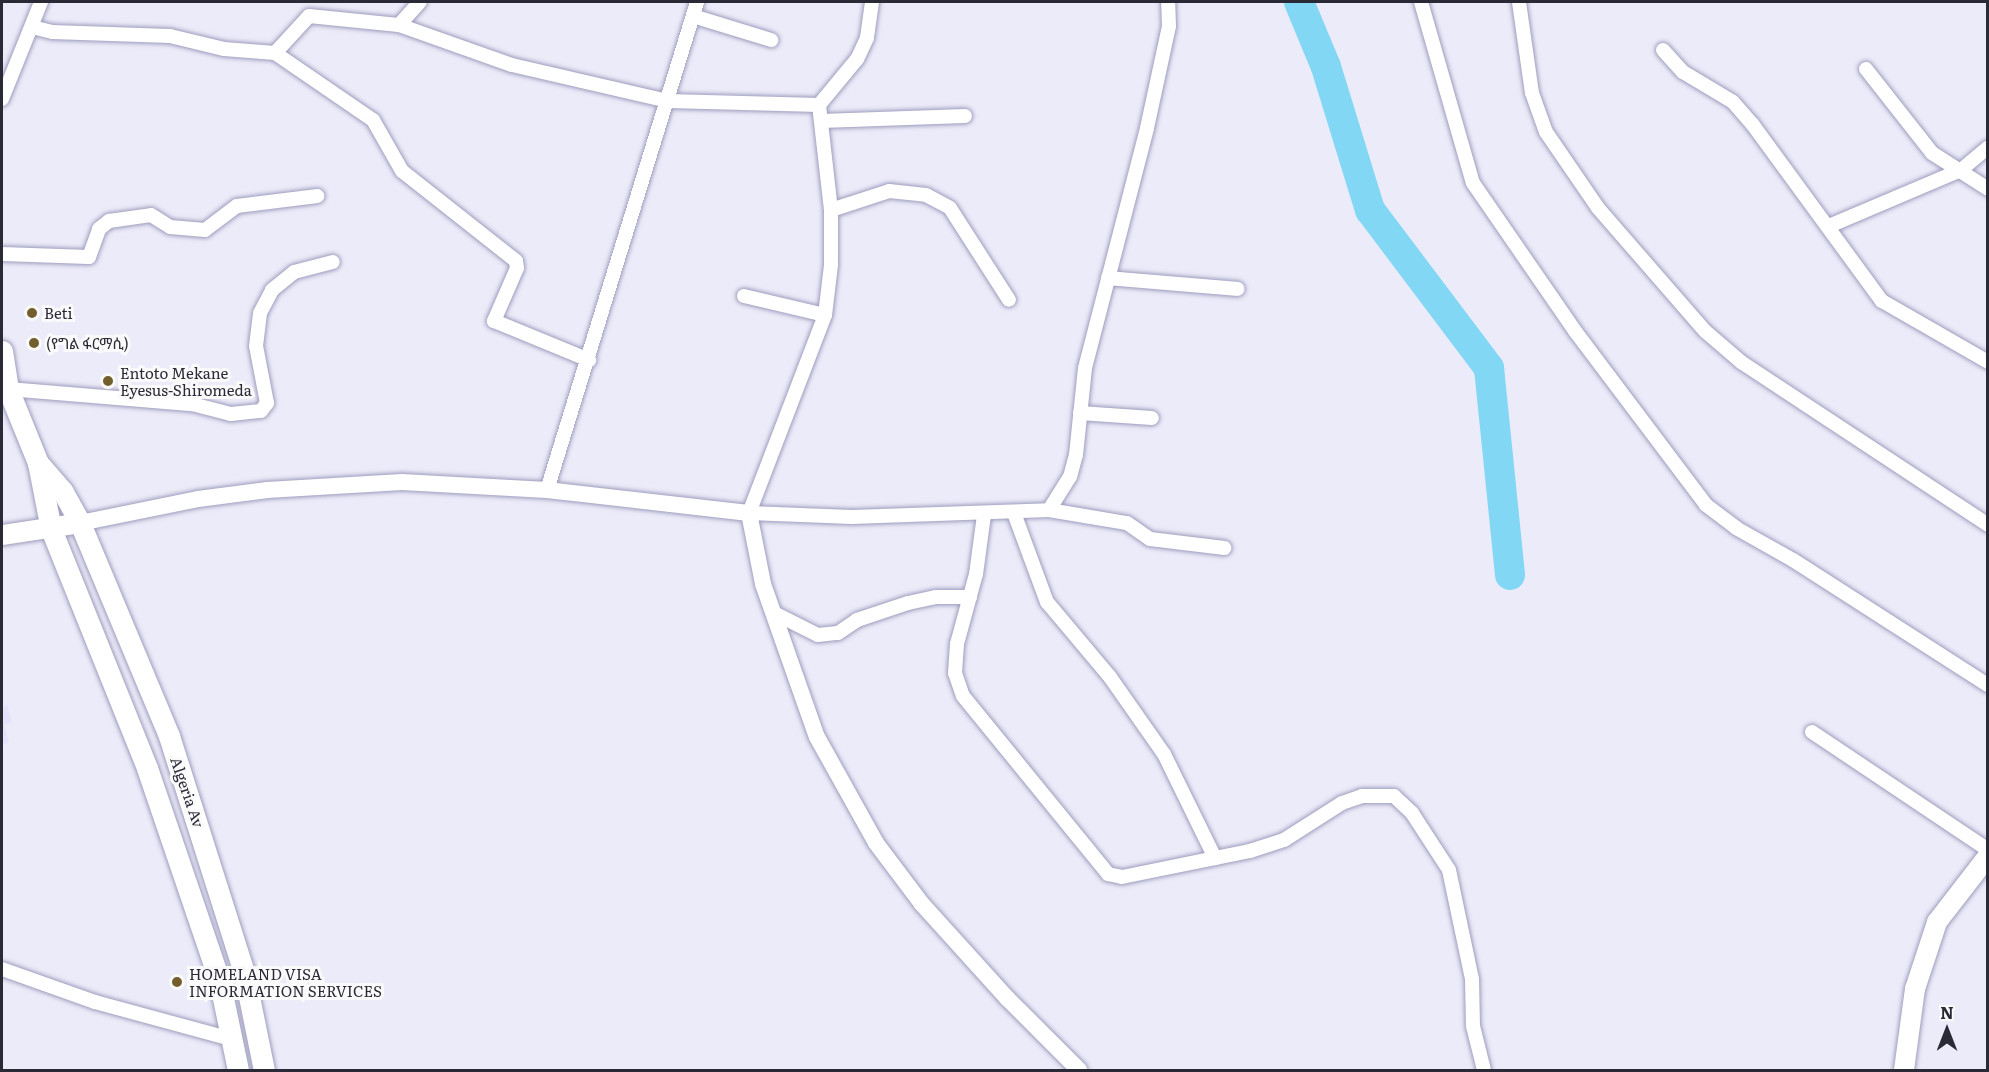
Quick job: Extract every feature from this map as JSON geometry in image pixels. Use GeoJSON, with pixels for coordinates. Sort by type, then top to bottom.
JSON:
{"type":"FeatureCollection","features":[{"type":"Feature","properties":{"kind":"main road"},"geometry":{"type":"LineString","coordinates":[[4,371],[38,463]]}},
{"type":"Feature","properties":{"kind":"main road","name":"Algeria Av"},"geometry":{"type":"LineString","coordinates":[[38,463],[63,492],[80,523],[169,736],[214,868],[244,972],[264,1071]]}},
{"type":"Feature","properties":{"kind":"main road","name":"Algeria Av"},"geometry":{"type":"LineString","coordinates":[[38,463],[51,529],[147,768],[219,979],[238,1071]]}},
{"type":"Feature","properties":{"kind":"main road"},"geometry":{"type":"LineString","coordinates":[[2,535],[80,523]]}},
{"type":"Feature","properties":{"kind":"main road"},"geometry":{"type":"LineString","coordinates":[[1904,1071],[1916,989],[1937,922],[1988,856]]}},
{"type":"Feature","properties":{"kind":"street"},"geometry":{"type":"LineString","coordinates":[[2,99],[41,2]]}},
{"type":"Feature","properties":{"kind":"street"},"geometry":{"type":"LineString","coordinates":[[274,53],[309,16],[311,2]]}},
{"type":"Feature","properties":{"kind":"street"},"geometry":{"type":"LineString","coordinates":[[399,25],[420,2]]}},
{"type":"Feature","properties":{"kind":"street"},"geometry":{"type":"LineString","coordinates":[[547,490],[589,360],[697,2]]}},
{"type":"Feature","properties":{"kind":"street"},"geometry":{"type":"LineString","coordinates":[[872,2],[867,38],[857,59],[819,105],[831,210],[831,265],[825,315],[749,513],[755,557],[817,737],[876,843],[922,904],[1006,998],[1079,1071]]}},
{"type":"Feature","properties":{"kind":"street"},"geometry":{"type":"LineString","coordinates":[[1049,510],[1070,477],[1076,454],[1087,358],[1169,26],[1168,2]]}},
{"type":"Feature","properties":{"kind":"street"},"geometry":{"type":"LineString","coordinates":[[1420,2],[1473,183],[1575,331],[1706,504],[1736,528],[1793,560],[1988,685]]}},
{"type":"Feature","properties":{"kind":"street"},"geometry":{"type":"LineString","coordinates":[[1519,2],[1532,93],[1546,132],[1598,208],[1705,331],[1741,362],[1988,525]]}},
{"type":"Feature","properties":{"kind":"street"},"geometry":{"type":"LineString","coordinates":[[309,16],[399,25],[512,65],[668,101],[819,105]]}},
{"type":"Feature","properties":{"kind":"street"},"geometry":{"type":"LineString","coordinates":[[693,16],[771,40]]}},
{"type":"Feature","properties":{"kind":"street"},"geometry":{"type":"LineString","coordinates":[[32,27],[52,32],[170,36],[224,49],[274,53],[373,120],[402,171],[516,261],[517,268],[494,321],[589,360]]}},
{"type":"Feature","properties":{"kind":"street"},"geometry":{"type":"LineString","coordinates":[[1663,50],[1683,72],[1732,102],[1828,226],[1882,301],[1988,362]]}},
{"type":"Feature","properties":{"kind":"street"},"geometry":{"type":"LineString","coordinates":[[1866,69],[1915,136],[1932,153],[1988,189]]}},
{"type":"Feature","properties":{"kind":"street"},"geometry":{"type":"LineString","coordinates":[[821,120],[965,116]]}},
{"type":"Feature","properties":{"kind":"street"},"geometry":{"type":"LineString","coordinates":[[1828,226],[1961,171],[1988,147]]}},
{"type":"Feature","properties":{"kind":"street"},"geometry":{"type":"LineString","coordinates":[[831,210],[889,191],[926,195],[950,208],[1008,300]]}},
{"type":"Feature","properties":{"kind":"street"},"geometry":{"type":"LineString","coordinates":[[2,254],[89,257],[99,229],[109,221],[151,215],[170,227],[205,230],[237,206],[317,196]]}},
{"type":"Feature","properties":{"kind":"street"},"geometry":{"type":"LineString","coordinates":[[4,371],[192,404],[231,414],[261,411],[267,403],[256,346],[260,313],[272,290],[294,272],[333,262]]}},
{"type":"Feature","properties":{"kind":"street"},"geometry":{"type":"LineString","coordinates":[[1108,278],[1238,290]]}},
{"type":"Feature","properties":{"kind":"street"},"geometry":{"type":"LineString","coordinates":[[744,296],[825,315]]}},
{"type":"Feature","properties":{"kind":"street"},"geometry":{"type":"LineString","coordinates":[[1080,413],[1152,418]]}},
{"type":"Feature","properties":{"kind":"street"},"geometry":{"type":"LineString","coordinates":[[80,523],[198,499],[339,484],[402,482],[547,490],[749,513],[852,517],[1049,510],[1127,523],[1150,539],[1224,548]]}},
{"type":"Feature","properties":{"kind":"street"},"geometry":{"type":"LineString","coordinates":[[1014,513],[1047,602],[1110,677],[1164,754],[1215,858]]}},
{"type":"Feature","properties":{"kind":"street"},"geometry":{"type":"LineString","coordinates":[[984,514],[970,597],[957,644],[955,673],[963,696],[1108,874],[1122,877],[1215,858],[1284,840],[1342,803],[1362,796],[1394,795],[1412,813],[1449,870],[1472,979],[1473,1026],[1484,1071]]}},
{"type":"Feature","properties":{"kind":"street"},"geometry":{"type":"LineString","coordinates":[[774,613],[818,635],[837,633],[857,620],[908,603],[936,597],[970,597]]}},
{"type":"Feature","properties":{"kind":"street"},"geometry":{"type":"LineString","coordinates":[[1812,732],[1988,850]]}},
{"type":"Feature","properties":{"kind":"street"},"geometry":{"type":"LineString","coordinates":[[2,969],[106,1006],[231,1039]]}},
{"type":"Feature","properties":{"kind":"shaded area"},"geometry":{"type":"Polygon","coordinates":[[[7,705],[12,722],[4,725],[9,742],[2,745],[2,707],[7,705]]]}},
{"type":"Feature","properties":{"kind":"waterway"},"geometry":{"type":"LineString","coordinates":[[1299,2],[1326,67],[1370,210],[1489,368],[1510,575]]}},
{"type":"Feature","properties":{"kind":"place","name":"Beti"},"geometry":{"type":"Point","coordinates":[32,313]}},
{"type":"Feature","properties":{"kind":"place","name":"(የግል ፋርማሲ)"},"geometry":{"type":"Point","coordinates":[34,343]}},
{"type":"Feature","properties":{"kind":"place","name":"Entoto Mekane Eyesus-Shiromeda"},"geometry":{"type":"Point","coordinates":[108,381]}},
{"type":"Feature","properties":{"kind":"place","name":"HOMELAND VISA INFORMATION SERVICES"},"geometry":{"type":"Point","coordinates":[177,982]}}]}
